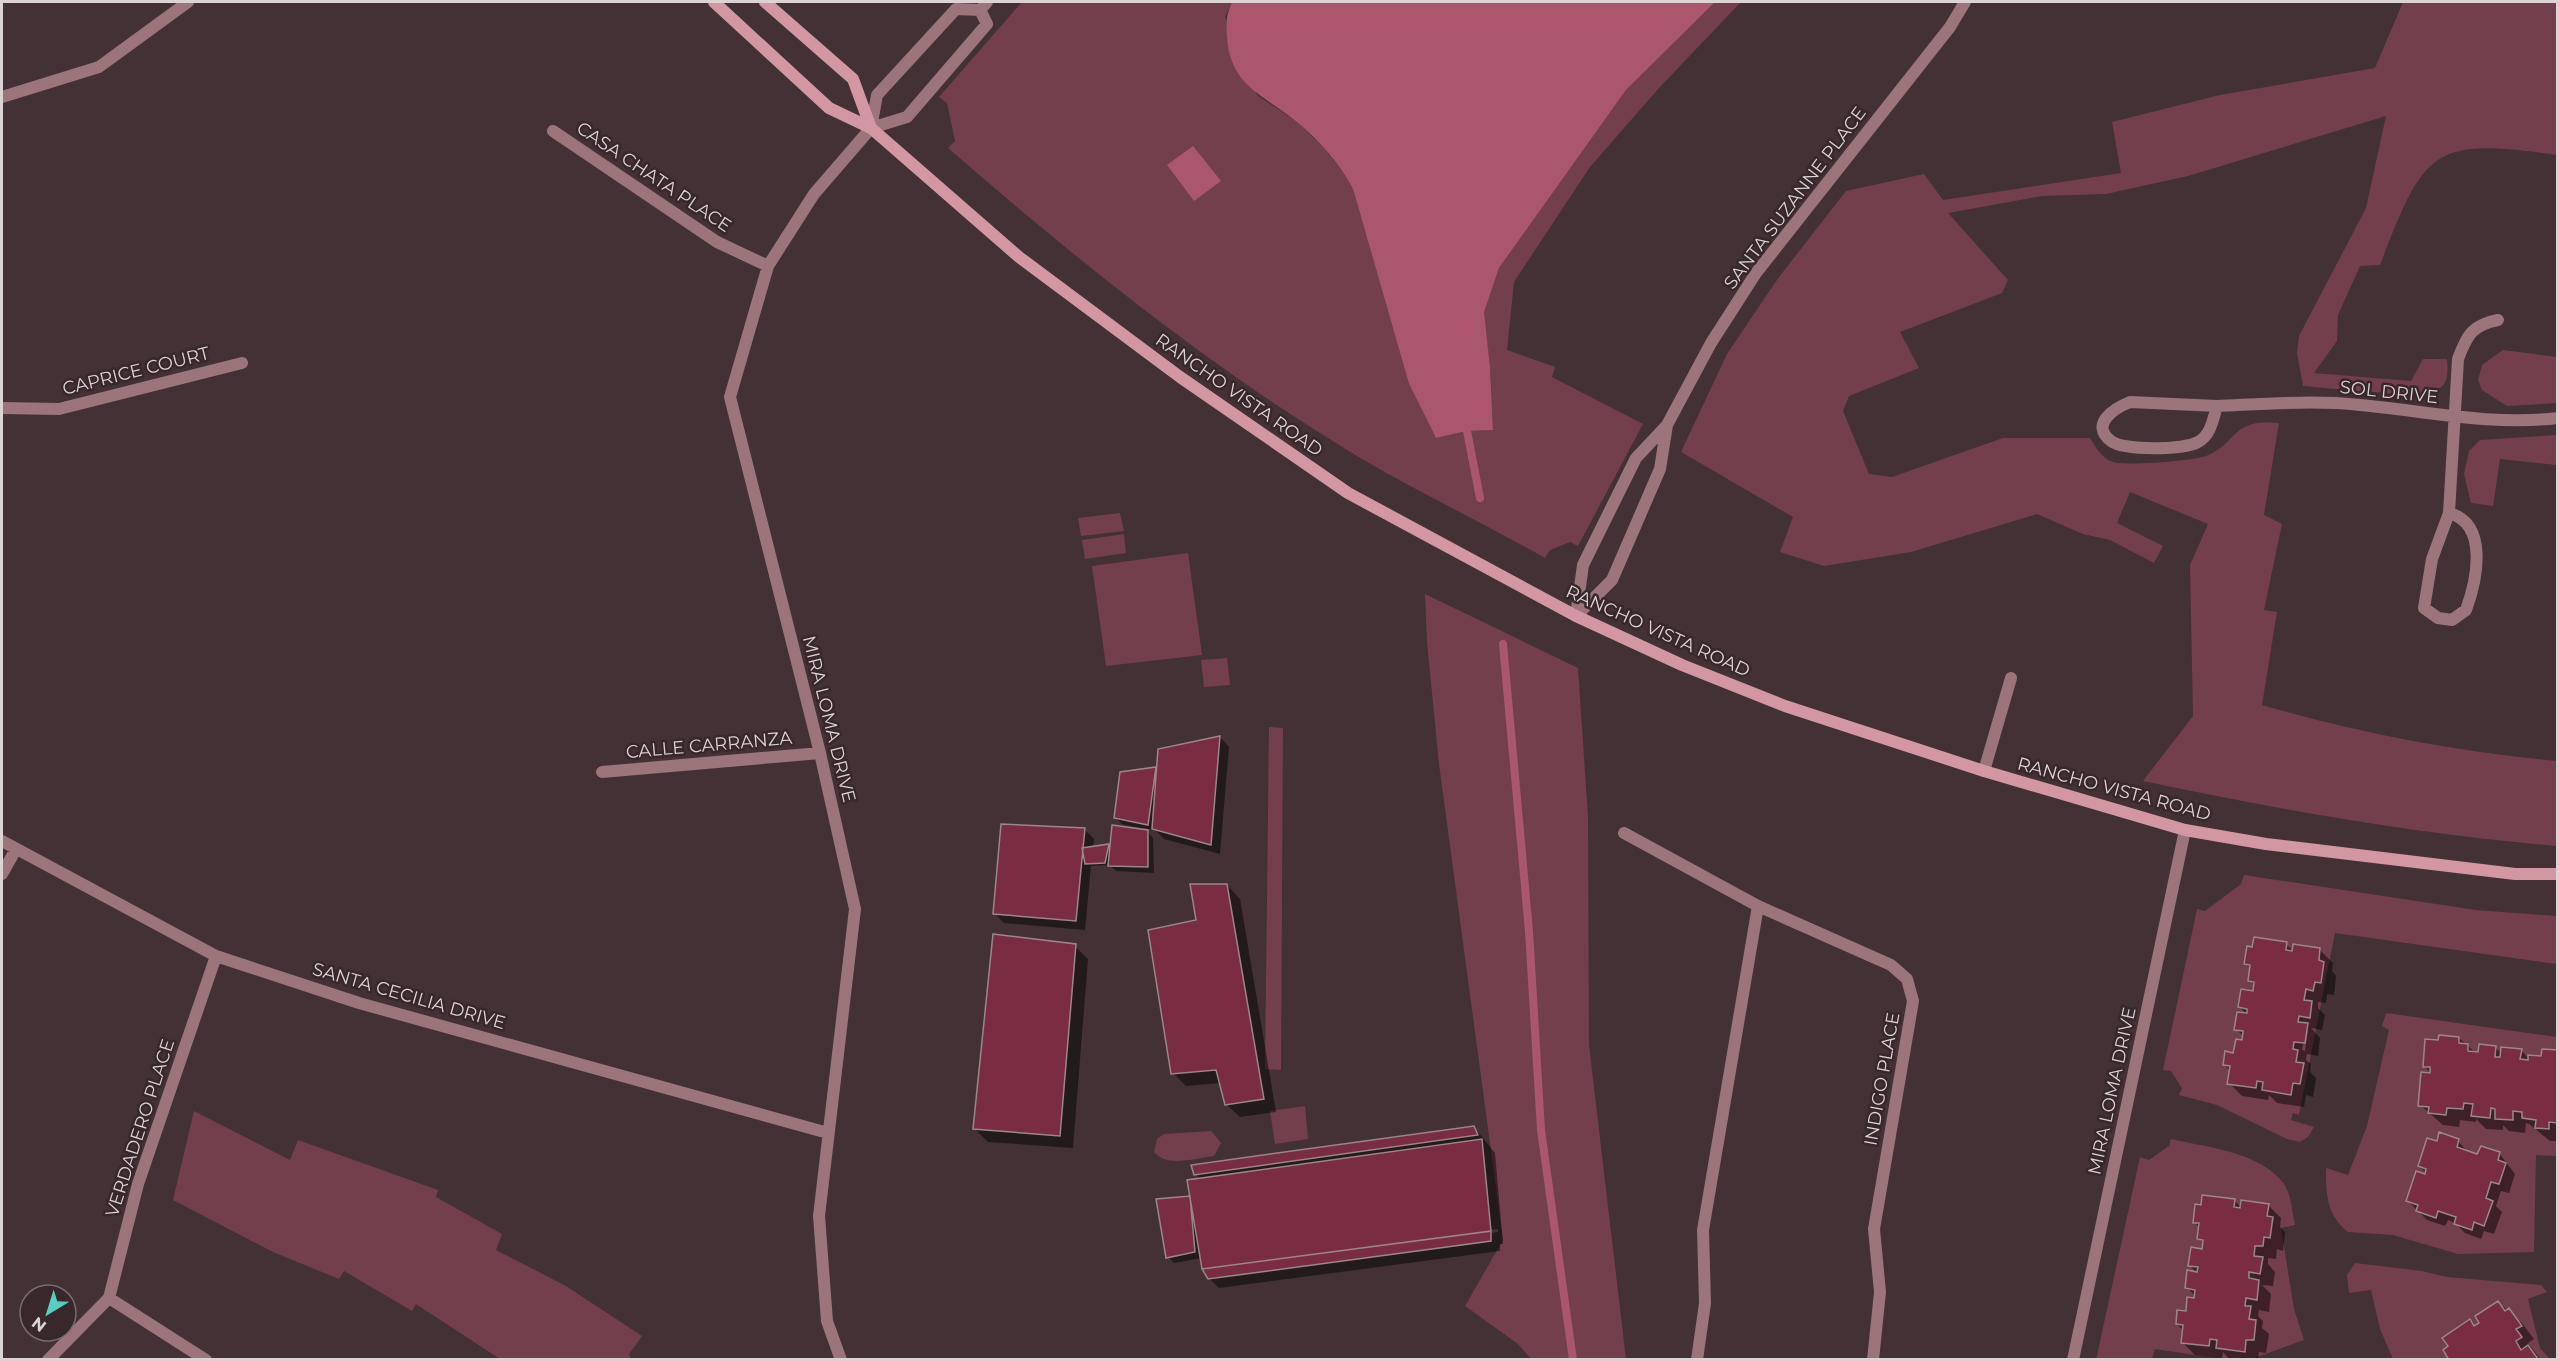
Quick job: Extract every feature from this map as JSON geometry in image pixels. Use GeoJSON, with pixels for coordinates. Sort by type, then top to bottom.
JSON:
{"type":"FeatureCollection","features":[{"type":"Feature","properties":{"kind":"main road","name":"RANCHO VISTA ROAD"},"geometry":{"type":"LineString","coordinates":[[714,2],[829,108],[871,128],[1020,257],[1180,377],[1348,493],[1576,616],[1682,665],[1785,706],[1984,771],[2185,830],[2266,844],[2515,874],[2558,874]]}},
{"type":"Feature","properties":{"kind":"main road","name":"RANCHO VISTA ROAD"},"geometry":{"type":"LineString","coordinates":[[765,2],[853,79],[871,128]]}},
{"type":"Feature","properties":{"kind":"street"},"geometry":{"type":"LineString","coordinates":[[2,97],[99,67],[188,2]]}},
{"type":"Feature","properties":{"kind":"street","name":"SANTA SUZANNE PLACE"},"geometry":{"type":"LineString","coordinates":[[1576,616],[1583,565],[1636,458],[1667,425],[1711,344],[1756,273],[1950,27],[1965,2]]}},
{"type":"Feature","properties":{"kind":"street"},"geometry":{"type":"LineString","coordinates":[[984,6],[987,24],[907,117],[871,128],[877,95],[956,9],[984,6]]}},
{"type":"Feature","properties":{"kind":"street","name":"MIRA LOMA DRIVE"},"geometry":{"type":"LineString","coordinates":[[841,1359],[827,1321],[819,1216],[855,909],[820,753],[730,397],[768,266],[814,194],[871,128]]}},
{"type":"Feature","properties":{"kind":"street","name":"CASA CHATA PLACE"},"geometry":{"type":"LineString","coordinates":[[553,131],[717,242],[768,266]]}},
{"type":"Feature","properties":{"kind":"street"},"geometry":{"type":"LineString","coordinates":[[2449,513],[2460,516],[2468,524],[2474,539],[2477,562],[2466,610],[2452,620],[2438,618],[2424,608],[2432,559],[2449,513],[2457,418],[2458,359],[2467,335],[2484,323],[2498,320]]}},
{"type":"Feature","properties":{"kind":"street","name":"CAPRICE COURT"},"geometry":{"type":"LineString","coordinates":[[2,408],[59,409],[242,363]]}},
{"type":"Feature","properties":{"kind":"street","name":"SOL DRIVE"},"geometry":{"type":"LineString","coordinates":[[2217,406],[2210,430],[2199,442],[2178,448],[2123,445],[2111,441],[2103,430],[2104,418],[2114,408],[2130,402],[2217,406],[2288,403],[2360,404],[2457,418],[2533,421],[2558,418]]}},
{"type":"Feature","properties":{"kind":"street","name":"SANTA SUZANNE PLACE"},"geometry":{"type":"LineString","coordinates":[[1576,616],[1612,580],[1660,469],[1667,425]]}},
{"type":"Feature","properties":{"kind":"street"},"geometry":{"type":"LineString","coordinates":[[1984,771],[2011,678]]}},
{"type":"Feature","properties":{"kind":"street","name":"CALLE CARRANZA"},"geometry":{"type":"LineString","coordinates":[[602,772],[820,753]]}},
{"type":"Feature","properties":{"kind":"street","name":"MIRA LOMA DRIVE"},"geometry":{"type":"LineString","coordinates":[[2073,1359],[2185,830]]}},
{"type":"Feature","properties":{"kind":"street","name":"INDIGO PLACE"},"geometry":{"type":"LineString","coordinates":[[1624,833],[1758,906],[1892,965],[1907,979],[1913,1000],[1874,1228],[1880,1292],[1873,1359]]}},
{"type":"Feature","properties":{"kind":"street","name":"SANTA CECILIA DRIVE"},"geometry":{"type":"LineString","coordinates":[[2,841],[216,956],[359,1003],[828,1132]]}},
{"type":"Feature","properties":{"kind":"street"},"geometry":{"type":"LineString","coordinates":[[2,874],[16,849]]}},
{"type":"Feature","properties":{"kind":"street"},"geometry":{"type":"LineString","coordinates":[[1697,1359],[1705,1302],[1703,1230],[1758,906]]}},
{"type":"Feature","properties":{"kind":"street","name":"VERDADERO PLACE"},"geometry":{"type":"LineString","coordinates":[[110,1298],[138,1184],[216,956]]}},
{"type":"Feature","properties":{"kind":"street"},"geometry":{"type":"LineString","coordinates":[[48,1359],[110,1298],[206,1359]]}},
{"type":"Feature","properties":{"kind":"shaded area"},"geometry":{"type":"Polygon","coordinates":[[[1022,2],[1232,2],[1225,17],[1257,95],[1296,121],[1321,145],[1344,172],[1353,189],[1409,384],[1436,438],[1467,431],[1493,430],[1490,367],[1483,312],[1499,268],[1626,90],[1715,2],[1741,2],[1659,88],[1590,167],[1514,282],[1507,350],[1555,367],[1552,377],[1643,424],[1578,546],[1570,542],[1550,550],[1545,558],[1385,472],[1307,425],[1200,351],[1097,273],[948,148],[955,141],[947,103],[939,97],[1022,2]]]}},
{"type":"Feature","properties":{"kind":"shaded area"},"geometry":{"type":"Polygon","coordinates":[[[1232,2],[1715,2],[1626,90],[1499,268],[1484,312],[1493,430],[1467,431],[1436,438],[1409,384],[1353,189],[1335,161],[1313,137],[1297,122],[1251,88],[1242,78],[1230,54],[1227,37],[1227,19],[1232,2]]]}},
{"type":"Feature","properties":{"kind":"shaded area"},"geometry":{"type":"Polygon","coordinates":[[[2403,2],[2557,2],[2557,155],[2483,148],[2457,152],[2438,160],[2423,175],[2409,197],[2380,265],[2360,266],[2338,315],[2337,341],[2314,373],[2411,381],[2423,359],[2447,359],[2447,378],[2440,389],[2424,393],[2409,393],[2303,386],[2297,353],[2299,336],[2366,208],[2386,116],[2188,176],[2106,194],[2042,196],[1948,213],[2008,280],[2002,293],[1900,332],[1919,368],[1849,396],[1843,411],[1869,474],[1892,477],[2003,438],[2090,438],[2106,458],[2120,463],[2188,460],[2216,451],[2243,428],[2252,424],[2279,423],[2264,515],[2282,524],[2264,610],[2277,612],[2262,705],[2336,725],[2408,740],[2557,761],[2557,846],[2453,835],[2349,820],[2143,781],[2193,716],[2190,565],[2208,524],[2130,492],[2117,523],[2163,546],[2154,563],[2110,540],[2083,534],[2037,514],[1911,552],[1824,566],[1780,552],[1793,517],[1681,452],[1727,354],[1779,277],[1846,191],[1924,174],[1943,200],[2121,173],[2112,122],[2220,95],[2375,68],[2403,2]]]}},
{"type":"Feature","properties":{"kind":"shaded area"},"geometry":{"type":"Polygon","coordinates":[[[1193,146],[1221,181],[1194,201],[1167,165],[1193,146]]]}},
{"type":"Feature","properties":{"kind":"shaded area"},"geometry":{"type":"Polygon","coordinates":[[[2503,350],[2557,357],[2557,403],[2507,406],[2482,390],[2478,380],[2482,365],[2503,350]]]}},
{"type":"Feature","properties":{"kind":"shaded area"},"geometry":{"type":"Polygon","coordinates":[[[2557,435],[2557,465],[2500,459],[2493,506],[2471,503],[2464,474],[2469,451],[2480,440],[2557,435]]]}},
{"type":"Feature","properties":{"kind":"shaded area"},"geometry":{"type":"Polygon","coordinates":[[[1120,513],[1124,531],[1081,536],[1078,518],[1120,513]]]}},
{"type":"Feature","properties":{"kind":"shaded area"},"geometry":{"type":"Polygon","coordinates":[[[1124,534],[1126,553],[1085,559],[1082,540],[1124,534]]]}},
{"type":"Feature","properties":{"kind":"shaded area"},"geometry":{"type":"Polygon","coordinates":[[[1188,553],[1202,655],[1106,666],[1092,566],[1188,553]]]}},
{"type":"Feature","properties":{"kind":"shaded area"},"geometry":{"type":"Polygon","coordinates":[[[1425,594],[1578,668],[1588,817],[1589,1045],[1626,1359],[1531,1359],[1518,1344],[1465,1306],[1503,1240],[1439,764],[1427,642],[1425,594]]]}},
{"type":"Feature","properties":{"kind":"shaded area"},"geometry":{"type":"Polygon","coordinates":[[[1227,658],[1230,685],[1204,687],[1201,660],[1227,658]]]}},
{"type":"Feature","properties":{"kind":"shaded area"},"geometry":{"type":"Polygon","coordinates":[[[1269,727],[1283,728],[1281,1070],[1265,1069],[1269,727]]]}},
{"type":"Feature","properties":{"kind":"shaded area"},"geometry":{"type":"Polygon","coordinates":[[[2244,875],[2476,910],[2557,916],[2557,964],[2335,933],[2299,1115],[2293,1113],[2291,1120],[2314,1127],[2308,1137],[2300,1142],[2287,1139],[2217,1105],[2179,1095],[2182,1088],[2171,1071],[2163,1070],[2197,909],[2205,911],[2241,884],[2244,875]]]}},
{"type":"Feature","properties":{"kind":"shaded area"},"geometry":{"type":"Polygon","coordinates":[[[2386,1013],[2557,1037],[2557,1156],[2536,1155],[2534,1252],[2458,1254],[2393,1235],[2348,1232],[2335,1218],[2327,1195],[2326,1168],[2348,1175],[2367,1126],[2389,1030],[2382,1026],[2386,1013]]]}},
{"type":"Feature","properties":{"kind":"shaded area"},"geometry":{"type":"Polygon","coordinates":[[[1305,1106],[1308,1139],[1275,1144],[1270,1111],[1305,1106]]]}},
{"type":"Feature","properties":{"kind":"shaded area"},"geometry":{"type":"Polygon","coordinates":[[[194,1111],[290,1160],[298,1140],[438,1190],[436,1197],[502,1234],[496,1250],[566,1286],[642,1336],[629,1354],[631,1359],[500,1359],[416,1304],[412,1311],[344,1271],[339,1279],[273,1252],[173,1200],[194,1111]]]}},
{"type":"Feature","properties":{"kind":"shaded area"},"geometry":{"type":"Polygon","coordinates":[[[1211,1131],[1221,1143],[1214,1156],[1174,1161],[1166,1160],[1154,1152],[1157,1139],[1164,1134],[1211,1131]]]}},
{"type":"Feature","properties":{"kind":"shaded area"},"geometry":{"type":"Polygon","coordinates":[[[2171,1139],[2232,1152],[2262,1165],[2284,1184],[2290,1198],[2295,1225],[2281,1228],[2294,1309],[2304,1340],[2252,1359],[2222,1359],[2155,1349],[2152,1359],[2096,1360],[2140,1157],[2149,1160],[2169,1146],[2171,1139]]]}},
{"type":"Feature","properties":{"kind":"shaded area"},"geometry":{"type":"Polygon","coordinates":[[[2355,1263],[2422,1271],[2447,1277],[2541,1285],[2547,1292],[2528,1299],[2540,1348],[2550,1359],[2393,1359],[2380,1329],[2371,1290],[2349,1293],[2347,1275],[2355,1263]]]}},
{"type":"Feature","properties":{"kind":"building"},"geometry":{"type":"Polygon","coordinates":[[[1220,736],[1211,845],[1152,829],[1158,749],[1220,736]]]}},
{"type":"Feature","properties":{"kind":"building"},"geometry":{"type":"Polygon","coordinates":[[[1156,767],[1148,825],[1114,818],[1120,772],[1156,767]]]}},
{"type":"Feature","properties":{"kind":"building"},"geometry":{"type":"Polygon","coordinates":[[[1001,824],[1085,828],[1076,921],[993,914],[1001,824]]]}},
{"type":"Feature","properties":{"kind":"building"},"geometry":{"type":"Polygon","coordinates":[[[1112,825],[1148,830],[1148,867],[1108,866],[1112,825]]]}},
{"type":"Feature","properties":{"kind":"building"},"geometry":{"type":"Polygon","coordinates":[[[1109,844],[1105,863],[1085,864],[1082,848],[1109,844]]]}},
{"type":"Feature","properties":{"kind":"building"},"geometry":{"type":"Polygon","coordinates":[[[1190,884],[1227,884],[1264,1099],[1225,1105],[1216,1070],[1171,1074],[1148,930],[1196,920],[1190,884]]]}},
{"type":"Feature","properties":{"kind":"building"},"geometry":{"type":"Polygon","coordinates":[[[993,934],[1076,944],[1060,1136],[973,1129],[993,934]]]}},
{"type":"Feature","properties":{"kind":"building"},"geometry":{"type":"Polygon","coordinates":[[[2254,937],[2287,942],[2286,950],[2292,951],[2293,944],[2320,948],[2319,960],[2324,962],[2321,983],[2315,982],[2313,991],[2306,989],[2304,1000],[2312,1001],[2310,1018],[2299,1016],[2298,1022],[2308,1023],[2305,1043],[2294,1042],[2293,1049],[2298,1050],[2296,1062],[2304,1063],[2300,1084],[2293,1083],[2291,1095],[2262,1090],[2263,1082],[2257,1081],[2256,1088],[2227,1084],[2230,1066],[2223,1065],[2225,1051],[2233,1053],[2236,1039],[2242,1040],[2243,1031],[2234,1030],[2237,1012],[2247,1013],[2247,1009],[2238,1007],[2241,989],[2253,991],[2254,982],[2248,981],[2250,965],[2244,964],[2247,946],[2252,947],[2254,937]]]}},
{"type":"Feature","properties":{"kind":"building"},"geometry":{"type":"Polygon","coordinates":[[[2439,1035],[2459,1037],[2459,1043],[2468,1044],[2468,1051],[2478,1052],[2479,1044],[2496,1046],[2495,1057],[2500,1057],[2501,1047],[2522,1049],[2520,1059],[2528,1060],[2528,1055],[2541,1056],[2542,1049],[2558,1050],[2558,1123],[2549,1122],[2549,1129],[2535,1128],[2536,1120],[2522,1118],[2522,1112],[2513,1111],[2513,1120],[2495,1119],[2495,1109],[2491,1108],[2490,1118],[2471,1116],[2473,1104],[2464,1103],[2463,1109],[2447,1108],[2446,1115],[2428,1113],[2429,1107],[2418,1106],[2421,1072],[2430,1073],[2430,1067],[2423,1067],[2425,1039],[2438,1040],[2439,1035]]]}},
{"type":"Feature","properties":{"kind":"building"},"geometry":{"type":"Polygon","coordinates":[[[1474,1126],[1478,1135],[1194,1175],[1191,1165],[1474,1126]]]}},
{"type":"Feature","properties":{"kind":"building"},"geometry":{"type":"Polygon","coordinates":[[[2439,1132],[2459,1139],[2457,1147],[2477,1154],[2481,1146],[2500,1152],[2498,1160],[2506,1163],[2499,1184],[2491,1182],[2486,1198],[2493,1201],[2484,1226],[2474,1222],[2472,1230],[2454,1224],[2456,1217],[2438,1211],[2436,1218],[2416,1211],[2418,1205],[2406,1201],[2416,1171],[2425,1174],[2426,1169],[2418,1166],[2427,1138],[2437,1141],[2439,1132]]]}},
{"type":"Feature","properties":{"kind":"building"},"geometry":{"type":"Polygon","coordinates":[[[1482,1139],[1491,1231],[1202,1269],[1187,1180],[1482,1139]]]}},
{"type":"Feature","properties":{"kind":"building"},"geometry":{"type":"Polygon","coordinates":[[[2202,1195],[2235,1199],[2234,1207],[2240,1208],[2241,1200],[2269,1204],[2267,1216],[2273,1217],[2270,1238],[2264,1237],[2263,1246],[2255,1246],[2254,1256],[2263,1257],[2260,1274],[2249,1272],[2249,1278],[2259,1280],[2257,1300],[2246,1298],[2245,1306],[2251,1306],[2249,1319],[2256,1320],[2254,1340],[2246,1340],[2245,1352],[2216,1348],[2217,1340],[2210,1339],[2209,1346],[2181,1343],[2183,1325],[2176,1324],[2177,1310],[2186,1311],[2187,1297],[2194,1298],[2195,1290],[2185,1288],[2187,1270],[2197,1272],[2198,1267],[2188,1266],[2191,1247],[2202,1249],[2203,1240],[2197,1239],[2199,1223],[2193,1223],[2195,1204],[2201,1205],[2202,1195]]]}},
{"type":"Feature","properties":{"kind":"building"},"geometry":{"type":"Polygon","coordinates":[[[1190,1196],[1195,1252],[1166,1258],[1156,1199],[1190,1196]]]}},
{"type":"Feature","properties":{"kind":"building"},"geometry":{"type":"Polygon","coordinates":[[[1491,1231],[1491,1241],[1208,1279],[1202,1269],[1491,1231]]]}},
{"type":"Feature","properties":{"kind":"building"},"geometry":{"type":"Polygon","coordinates":[[[2498,1301],[2505,1311],[2509,1308],[2522,1326],[2516,1329],[2522,1337],[2516,1341],[2521,1350],[2528,1345],[2538,1359],[2449,1360],[2443,1350],[2448,1346],[2442,1338],[2470,1319],[2474,1326],[2479,1323],[2475,1316],[2498,1301]]]}},
{"type":"Feature","properties":{"kind":"waterway"},"geometry":{"type":"LineString","coordinates":[[1467,431],[1480,498]]}},
{"type":"Feature","properties":{"kind":"waterway"},"geometry":{"type":"LineString","coordinates":[[1503,644],[1529,931],[1541,1130],[1573,1360]]}}]}
